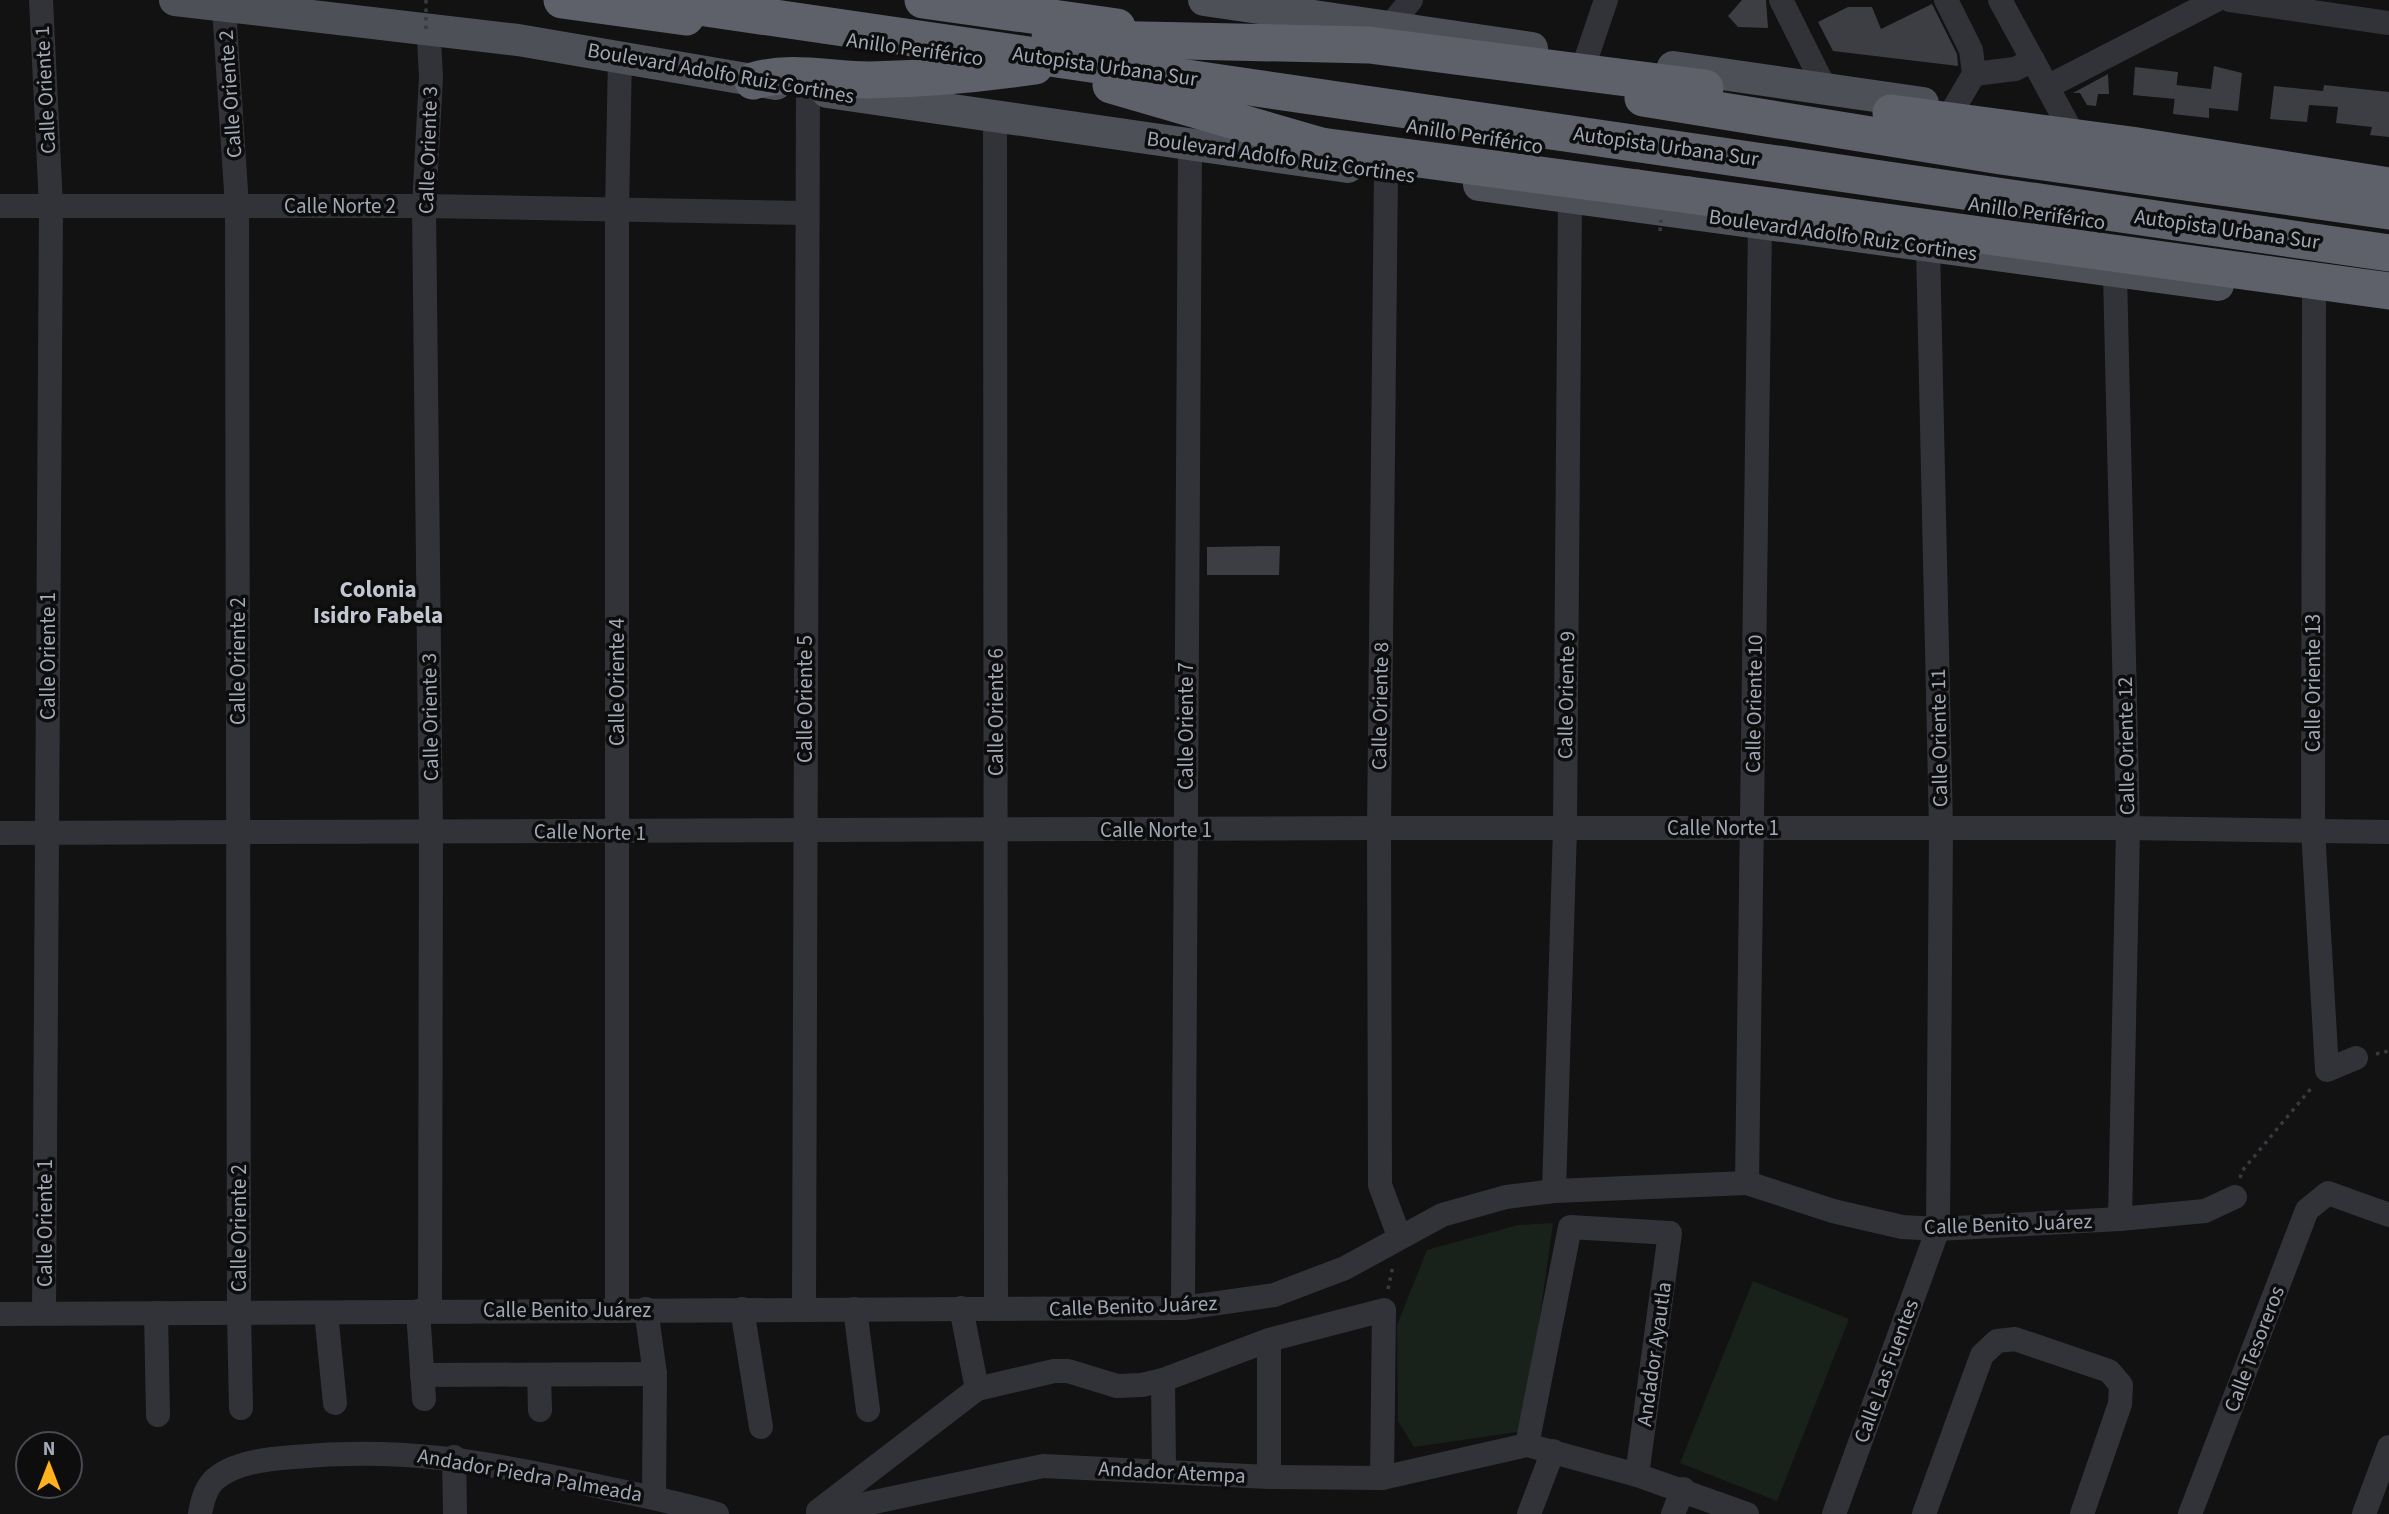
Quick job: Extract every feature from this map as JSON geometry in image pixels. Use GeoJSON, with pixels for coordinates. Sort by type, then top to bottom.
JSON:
{"type":"FeatureCollection","features":[{"type":"Feature","properties":{"kind":"highway","name":"Anillo Periférico"},"geometry":{"type":"LineString","coordinates":[[562,0],[1035,66],[1493,140],[2218,237],[2389,263]]}},
{"type":"Feature","properties":{"kind":"highway","name":"Autopista Urbana Sur"},"geometry":{"type":"LineString","coordinates":[[652,0],[1469,99],[2389,230]]}},
{"type":"Feature","properties":{"kind":"highway","name":"Autopista Urbana Sur"},"geometry":{"type":"LineString","coordinates":[[753,0],[989,42],[2389,253]]}},
{"type":"Feature","properties":{"kind":"highway"},"geometry":{"type":"LineString","coordinates":[[923,0],[1688,104],[2001,156],[2389,212]]}},
{"type":"Feature","properties":{"kind":"highway"},"geometry":{"type":"LineString","coordinates":[[989,42],[1369,45],[2089,140],[2389,186]]}},
{"type":"Feature","properties":{"kind":"highway"},"geometry":{"type":"LineString","coordinates":[[989,42],[1321,146],[2389,288]]}},
{"type":"Feature","properties":{"kind":"highway"},"geometry":{"type":"LineString","coordinates":[[753,81],[775,74],[866,80],[958,76],[1035,66]]}},
{"type":"Feature","properties":{"kind":"highway"},"geometry":{"type":"LineString","coordinates":[[1450,72],[1676,68]]}},
{"type":"Feature","properties":{"kind":"highway"},"geometry":{"type":"LineString","coordinates":[[2218,237],[2389,288]]}},
{"type":"Feature","properties":{"kind":"main road","name":"Boulevard Adolfo Ruiz Cortines"},"geometry":{"type":"LineString","coordinates":[[175,0],[224,8],[518,40],[620,55],[808,90],[2115,273],[2389,307]]}},
{"type":"Feature","properties":{"kind":"main road"},"geometry":{"type":"LineString","coordinates":[[1208,0],[1273,5],[1389,27],[1587,56],[2389,168]]}},
{"type":"Feature","properties":{"kind":"street","name":"Calle Oriente 1"},"geometry":{"type":"LineString","coordinates":[[41,0],[51,206],[44,1313]]}},
{"type":"Feature","properties":{"kind":"street"},"geometry":{"type":"LineString","coordinates":[[1389,27],[1411,0]]}},
{"type":"Feature","properties":{"kind":"street"},"geometry":{"type":"LineString","coordinates":[[1587,56],[1606,0]]}},
{"type":"Feature","properties":{"kind":"street"},"geometry":{"type":"LineString","coordinates":[[1781,0],[1825,88]]}},
{"type":"Feature","properties":{"kind":"street"},"geometry":{"type":"LineString","coordinates":[[1946,0],[1971,50],[1974,74],[1954,108]]}},
{"type":"Feature","properties":{"kind":"street"},"geometry":{"type":"LineString","coordinates":[[2000,0],[2068,125]]}},
{"type":"Feature","properties":{"kind":"street"},"geometry":{"type":"LineString","coordinates":[[2049,86],[2216,0]]}},
{"type":"Feature","properties":{"kind":"street"},"geometry":{"type":"LineString","coordinates":[[2230,0],[2389,23]]}},
{"type":"Feature","properties":{"kind":"street","name":"Calle Oriente 2"},"geometry":{"type":"LineString","coordinates":[[224,8],[237,205],[239,1314],[242,1408]]}},
{"type":"Feature","properties":{"kind":"street","name":"Calle Oriente 3"},"geometry":{"type":"LineString","coordinates":[[427,36],[431,77],[424,206],[431,830],[423,1387],[540,1375]]}},
{"type":"Feature","properties":{"kind":"street","name":"Calle Oriente 4"},"geometry":{"type":"LineString","coordinates":[[617,1309],[617,211],[620,55]]}},
{"type":"Feature","properties":{"kind":"street"},"geometry":{"type":"LineString","coordinates":[[1974,74],[2015,69],[2034,60]]}},
{"type":"Feature","properties":{"kind":"street","name":"Calle Oriente 5"},"geometry":{"type":"LineString","coordinates":[[804,1309],[808,90]]}},
{"type":"Feature","properties":{"kind":"street","name":"Calle Oriente 6"},"geometry":{"type":"LineString","coordinates":[[995,116],[996,1308]]}},
{"type":"Feature","properties":{"kind":"street","name":"Calle Oriente 7"},"geometry":{"type":"LineString","coordinates":[[1183,1308],[1189,144]]}},
{"type":"Feature","properties":{"kind":"street","name":"Calle Oriente 8"},"geometry":{"type":"LineString","coordinates":[[1386,172],[1379,828],[1380,1185],[1399,1236]]}},
{"type":"Feature","properties":{"kind":"street","name":"Calle Oriente 9"},"geometry":{"type":"LineString","coordinates":[[1555,1191],[1565,828],[1570,198]]}},
{"type":"Feature","properties":{"kind":"street","name":"Calle Norte 2"},"geometry":{"type":"LineString","coordinates":[[0,206],[424,206],[806,213]]}},
{"type":"Feature","properties":{"kind":"street","name":"Calle Oriente 10"},"geometry":{"type":"LineString","coordinates":[[1747,1183],[1760,224]]}},
{"type":"Feature","properties":{"kind":"street","name":"Calle Oriente 11"},"geometry":{"type":"LineString","coordinates":[[1928,247],[1941,829],[1938,1229]]}},
{"type":"Feature","properties":{"kind":"street","name":"Calle Oriente 12"},"geometry":{"type":"LineString","coordinates":[[2115,273],[2128,828],[2120,1219]]}},
{"type":"Feature","properties":{"kind":"street","name":"Calle Oriente 13"},"geometry":{"type":"LineString","coordinates":[[2314,296],[2313,830],[2326,1070]]}},
{"type":"Feature","properties":{"kind":"street","name":"Calle Norte 1"},"geometry":{"type":"LineString","coordinates":[[0,833],[431,830],[617,833],[1379,828],[2128,828],[2389,832]]}},
{"type":"Feature","properties":{"kind":"street"},"geometry":{"type":"LineString","coordinates":[[2326,1070],[2356,1058]]}},
{"type":"Feature","properties":{"kind":"street","name":"Calle Benito Juárez"},"geometry":{"type":"LineString","coordinates":[[0,1314],[1183,1308],[1274,1295],[1345,1268],[1399,1236],[1442,1215],[1493,1200],[1555,1191],[1747,1183],[1833,1211],[1902,1227],[1938,1229],[2120,1219],[2206,1210],[2235,1197]]}},
{"type":"Feature","properties":{"kind":"street","name":"Calle Tesoreros"},"geometry":{"type":"LineString","coordinates":[[2190,1514],[2307,1210],[2328,1193],[2389,1215]]}},
{"type":"Feature","properties":{"kind":"street","name":"Andador Ayautla"},"geometry":{"type":"LineString","coordinates":[[1527,1446],[1570,1227],[1670,1233],[1637,1475]]}},
{"type":"Feature","properties":{"kind":"street","name":"Calle Las Fuentes"},"geometry":{"type":"LineString","coordinates":[[1834,1514],[1938,1229]]}},
{"type":"Feature","properties":{"kind":"street"},"geometry":{"type":"LineString","coordinates":[[961,1308],[977,1389]]}},
{"type":"Feature","properties":{"kind":"street"},"geometry":{"type":"LineString","coordinates":[[646,1309],[655,1374],[654,1496]]}},
{"type":"Feature","properties":{"kind":"street"},"geometry":{"type":"LineString","coordinates":[[742,1309],[761,1427]]}},
{"type":"Feature","properties":{"kind":"street"},"geometry":{"type":"LineString","coordinates":[[855,1309],[868,1409]]}},
{"type":"Feature","properties":{"kind":"street"},"geometry":{"type":"LineString","coordinates":[[812,1514],[977,1389],[1000,1381],[1054,1371],[1068,1371],[1117,1386],[1163,1380],[1269,1340],[1384,1311],[1382,1478]]}},
{"type":"Feature","properties":{"kind":"street"},"geometry":{"type":"LineString","coordinates":[[156,1313],[158,1415]]}},
{"type":"Feature","properties":{"kind":"street"},"geometry":{"type":"LineString","coordinates":[[326,1313],[335,1403]]}},
{"type":"Feature","properties":{"kind":"street"},"geometry":{"type":"LineString","coordinates":[[1924,1514],[1982,1355],[1997,1341],[2015,1339],[2109,1371],[2121,1385],[2120,1404],[2082,1514]]}},
{"type":"Feature","properties":{"kind":"street"},"geometry":{"type":"LineString","coordinates":[[1269,1340],[1269,1477]]}},
{"type":"Feature","properties":{"kind":"street"},"geometry":{"type":"LineString","coordinates":[[540,1410],[540,1375],[655,1374]]}},
{"type":"Feature","properties":{"kind":"street"},"geometry":{"type":"LineString","coordinates":[[1163,1380],[1164,1471]]}},
{"type":"Feature","properties":{"kind":"street"},"geometry":{"type":"LineString","coordinates":[[1527,1446],[1683,1489],[1747,1514]]}},
{"type":"Feature","properties":{"kind":"street","name":"Andador Atempa"},"geometry":{"type":"LineString","coordinates":[[818,1514],[1043,1466],[1269,1477],[1382,1478],[1527,1446]]}},
{"type":"Feature","properties":{"kind":"street"},"geometry":{"type":"LineString","coordinates":[[2364,1514],[2389,1447]]}},
{"type":"Feature","properties":{"kind":"street"},"geometry":{"type":"LineString","coordinates":[[1529,1514],[1553,1451]]}},
{"type":"Feature","properties":{"kind":"street","name":"Andador Piedra Palmeada"},"geometry":{"type":"LineString","coordinates":[[200,1514],[204,1496],[213,1481],[235,1468],[269,1459],[394,1452],[454,1457],[654,1496],[717,1514]]}},
{"type":"Feature","properties":{"kind":"street"},"geometry":{"type":"LineString","coordinates":[[454,1457],[454,1514]]}},
{"type":"Feature","properties":{"kind":"street"},"geometry":{"type":"LineString","coordinates":[[1673,1514],[1683,1489]]}},
{"type":"Feature","properties":{"kind":"path"},"geometry":{"type":"LineString","coordinates":[[426,0],[427,36]]}},
{"type":"Feature","properties":{"kind":"path"},"geometry":{"type":"LineString","coordinates":[[2235,1197],[2242,1171],[2326,1070]]}},
{"type":"Feature","properties":{"kind":"path"},"geometry":{"type":"LineString","coordinates":[[1384,1311],[1399,1236]]}},
{"type":"Feature","properties":{"kind":"shaded area"},"geometry":{"type":"Polygon","coordinates":[[[1553,1223],[1524,1431],[1414,1447],[1398,1421],[1397,1325],[1427,1250],[1518,1225],[1553,1223]]]}},
{"type":"Feature","properties":{"kind":"shaded area"},"geometry":{"type":"Polygon","coordinates":[[[1753,1281],[1849,1319],[1777,1501],[1680,1463],[1753,1281]]]}},
{"type":"Feature","properties":{"kind":"building"},"geometry":{"type":"Polygon","coordinates":[[[1742,0],[1766,0],[1768,28],[1738,27],[1728,16],[1742,0]]]}},
{"type":"Feature","properties":{"kind":"building"},"geometry":{"type":"Polygon","coordinates":[[[1932,4],[1957,54],[1958,66],[1833,51],[1818,22],[1848,7],[1872,7],[1881,29],[1932,4]]]}},
{"type":"Feature","properties":{"kind":"building"},"geometry":{"type":"Polygon","coordinates":[[[2214,66],[2242,73],[2238,111],[2209,108],[2209,118],[2173,114],[2176,85],[2211,89],[2214,66]]]}},
{"type":"Feature","properties":{"kind":"building"},"geometry":{"type":"Polygon","coordinates":[[[2135,67],[2178,72],[2175,99],[2133,95],[2135,67]]]}},
{"type":"Feature","properties":{"kind":"building"},"geometry":{"type":"Polygon","coordinates":[[[2108,74],[2109,94],[2098,94],[2096,106],[2087,105],[2080,93],[2073,93],[2108,74]]]}},
{"type":"Feature","properties":{"kind":"building"},"geometry":{"type":"Polygon","coordinates":[[[2324,85],[2389,92],[2389,137],[2370,135],[2372,127],[2336,123],[2338,107],[2309,105],[2307,122],[2270,119],[2274,86],[2323,91],[2324,85]]]}},
{"type":"Feature","properties":{"kind":"building"},"geometry":{"type":"Polygon","coordinates":[[[1280,546],[1279,575],[1207,575],[1207,547],[1280,546]]]}},
{"type":"Feature","properties":{"kind":"district","name":"Colonia Isidro Fabela"},"geometry":{"type":"Point","coordinates":[378,602]}}]}
